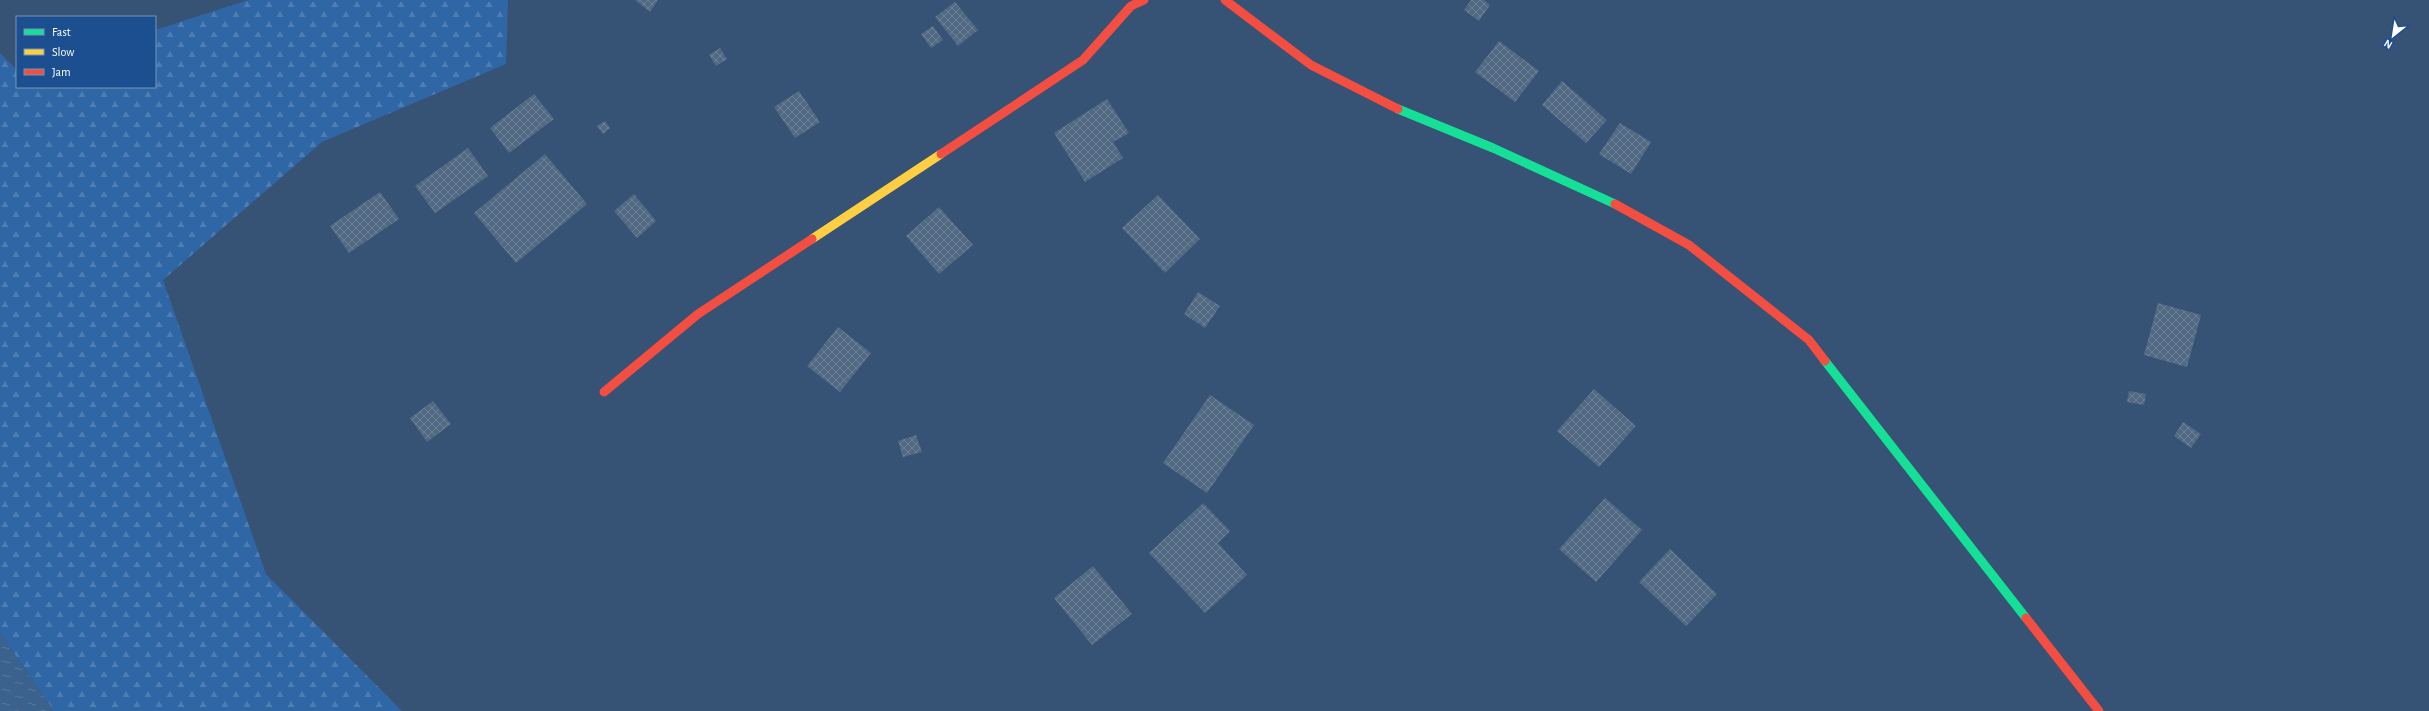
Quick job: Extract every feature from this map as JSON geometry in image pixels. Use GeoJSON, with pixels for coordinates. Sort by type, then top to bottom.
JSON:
{"type":"FeatureCollection","features":[{"type":"Feature","properties":{"kind":"street"},"geometry":{"type":"LineString","coordinates":[[604,392],[698,314],[1083,60],[1131,6],[1144,0]]}},
{"type":"Feature","properties":{"kind":"street"},"geometry":{"type":"LineString","coordinates":[[1225,0],[1310,65],[1383,103],[1493,148],[1632,212],[1689,245],[1741,284],[1809,340],[2099,711]]}},
{"type":"Feature","properties":{"kind":"green space"},"geometry":{"type":"Polygon","coordinates":[[[248,0],[508,0],[506,64],[322,142],[163,280],[266,574],[402,711],[54,711],[0,633],[0,53],[16,69],[16,88],[156,88],[156,30],[248,0]]]}},
{"type":"Feature","properties":{"kind":"water"},"geometry":{"type":"Polygon","coordinates":[[[0,633],[54,711],[0,711],[0,633]]]}},
{"type":"Feature","properties":{"kind":"building"},"geometry":{"type":"Polygon","coordinates":[[[635,0],[658,0],[650,12],[635,0]]]}},
{"type":"Feature","properties":{"kind":"building"},"geometry":{"type":"Polygon","coordinates":[[[1471,0],[1484,0],[1490,5],[1479,21],[1464,10],[1471,0]]]}},
{"type":"Feature","properties":{"kind":"building"},"geometry":{"type":"Polygon","coordinates":[[[955,2],[978,30],[958,46],[935,17],[955,2]]]}},
{"type":"Feature","properties":{"kind":"building"},"geometry":{"type":"Polygon","coordinates":[[[933,26],[943,40],[931,48],[921,34],[933,26]]]}},
{"type":"Feature","properties":{"kind":"building"},"geometry":{"type":"Polygon","coordinates":[[[1499,41],[1539,71],[1515,102],[1475,72],[1499,41]]]}},
{"type":"Feature","properties":{"kind":"building"},"geometry":{"type":"Polygon","coordinates":[[[720,48],[727,59],[716,66],[709,55],[720,48]]]}},
{"type":"Feature","properties":{"kind":"building"},"geometry":{"type":"Polygon","coordinates":[[[1562,81],[1607,120],[1586,143],[1542,105],[1562,81]]]}},
{"type":"Feature","properties":{"kind":"building"},"geometry":{"type":"Polygon","coordinates":[[[799,91],[820,122],[795,138],[774,107],[799,91]]]}},
{"type":"Feature","properties":{"kind":"building"},"geometry":{"type":"Polygon","coordinates":[[[534,94],[554,119],[509,153],[490,128],[534,94]]]}},
{"type":"Feature","properties":{"kind":"building"},"geometry":{"type":"Polygon","coordinates":[[[1107,99],[1129,133],[1113,142],[1123,158],[1085,182],[1054,133],[1107,99]]]}},
{"type":"Feature","properties":{"kind":"building"},"geometry":{"type":"Polygon","coordinates":[[[605,121],[610,128],[603,134],[597,126],[605,121]]]}},
{"type":"Feature","properties":{"kind":"building"},"geometry":{"type":"Polygon","coordinates":[[[1620,123],[1651,142],[1631,174],[1599,154],[1620,123]]]}},
{"type":"Feature","properties":{"kind":"building"},"geometry":{"type":"Polygon","coordinates":[[[468,148],[488,176],[435,213],[415,186],[468,148]]]}},
{"type":"Feature","properties":{"kind":"building"},"geometry":{"type":"Polygon","coordinates":[[[545,154],[587,204],[516,263],[474,213],[545,154]]]}},
{"type":"Feature","properties":{"kind":"building"},"geometry":{"type":"Polygon","coordinates":[[[380,192],[399,219],[349,253],[330,226],[380,192]]]}},
{"type":"Feature","properties":{"kind":"building"},"geometry":{"type":"Polygon","coordinates":[[[634,194],[656,221],[637,238],[614,211],[634,194]]]}},
{"type":"Feature","properties":{"kind":"building"},"geometry":{"type":"Polygon","coordinates":[[[1158,195],[1200,239],[1165,273],[1122,228],[1158,195]]]}},
{"type":"Feature","properties":{"kind":"building"},"geometry":{"type":"Polygon","coordinates":[[[939,207],[973,245],[939,274],[906,236],[939,207]]]}},
{"type":"Feature","properties":{"kind":"building"},"geometry":{"type":"Polygon","coordinates":[[[1198,292],[1220,306],[1205,328],[1184,314],[1198,292]]]}},
{"type":"Feature","properties":{"kind":"building"},"geometry":{"type":"Polygon","coordinates":[[[2158,303],[2201,315],[2187,367],[2144,355],[2158,303]]]}},
{"type":"Feature","properties":{"kind":"building"},"geometry":{"type":"Polygon","coordinates":[[[838,327],[871,353],[840,392],[807,366],[838,327]]]}},
{"type":"Feature","properties":{"kind":"building"},"geometry":{"type":"Polygon","coordinates":[[[1594,389],[1636,426],[1599,467],[1557,431],[1594,389]]]}},
{"type":"Feature","properties":{"kind":"building"},"geometry":{"type":"Polygon","coordinates":[[[2129,391],[2146,394],[2144,405],[2127,402],[2129,391]]]}},
{"type":"Feature","properties":{"kind":"building"},"geometry":{"type":"Polygon","coordinates":[[[1210,395],[1254,425],[1207,493],[1163,463],[1210,395]]]}},
{"type":"Feature","properties":{"kind":"building"},"geometry":{"type":"Polygon","coordinates":[[[433,401],[451,424],[427,442],[410,418],[433,401]]]}},
{"type":"Feature","properties":{"kind":"building"},"geometry":{"type":"Polygon","coordinates":[[[2183,422],[2201,434],[2191,448],[2174,436],[2183,422]]]}},
{"type":"Feature","properties":{"kind":"building"},"geometry":{"type":"Polygon","coordinates":[[[916,435],[922,452],[903,457],[898,441],[916,435]]]}},
{"type":"Feature","properties":{"kind":"building"},"geometry":{"type":"Polygon","coordinates":[[[1605,498],[1642,530],[1596,582],[1559,549],[1605,498]]]}},
{"type":"Feature","properties":{"kind":"building"},"geometry":{"type":"Polygon","coordinates":[[[1203,503],[1230,531],[1218,543],[1247,575],[1205,613],[1149,553],[1203,503]]]}},
{"type":"Feature","properties":{"kind":"building"},"geometry":{"type":"Polygon","coordinates":[[[1670,549],[1717,594],[1686,626],[1639,582],[1670,549]]]}},
{"type":"Feature","properties":{"kind":"building"},"geometry":{"type":"Polygon","coordinates":[[[1093,566],[1132,614],[1092,645],[1054,598],[1093,566]]]}},
{"type":"Feature","properties":{"kind":"traffic: fast"},"geometry":{"type":"LineString","coordinates":[[1398,109],[1493,148],[1615,204]]}},
{"type":"Feature","properties":{"kind":"traffic: fast"},"geometry":{"type":"LineString","coordinates":[[1825,361],[2026,618]]}},
{"type":"Feature","properties":{"kind":"traffic: slow"},"geometry":{"type":"LineString","coordinates":[[812,239],[941,154]]}},
{"type":"Feature","properties":{"kind":"traffic: jam"},"geometry":{"type":"LineString","coordinates":[[941,154],[1083,60],[1131,6],[1144,0]]}},
{"type":"Feature","properties":{"kind":"traffic: jam"},"geometry":{"type":"LineString","coordinates":[[1225,0],[1311,65],[1398,109]]}},
{"type":"Feature","properties":{"kind":"traffic: jam"},"geometry":{"type":"LineString","coordinates":[[1615,204],[1689,245],[1809,340],[1825,361]]}},
{"type":"Feature","properties":{"kind":"traffic: jam"},"geometry":{"type":"LineString","coordinates":[[604,392],[698,314],[812,239]]}},
{"type":"Feature","properties":{"kind":"traffic: jam"},"geometry":{"type":"LineString","coordinates":[[2026,618],[2099,711]]}}]}
